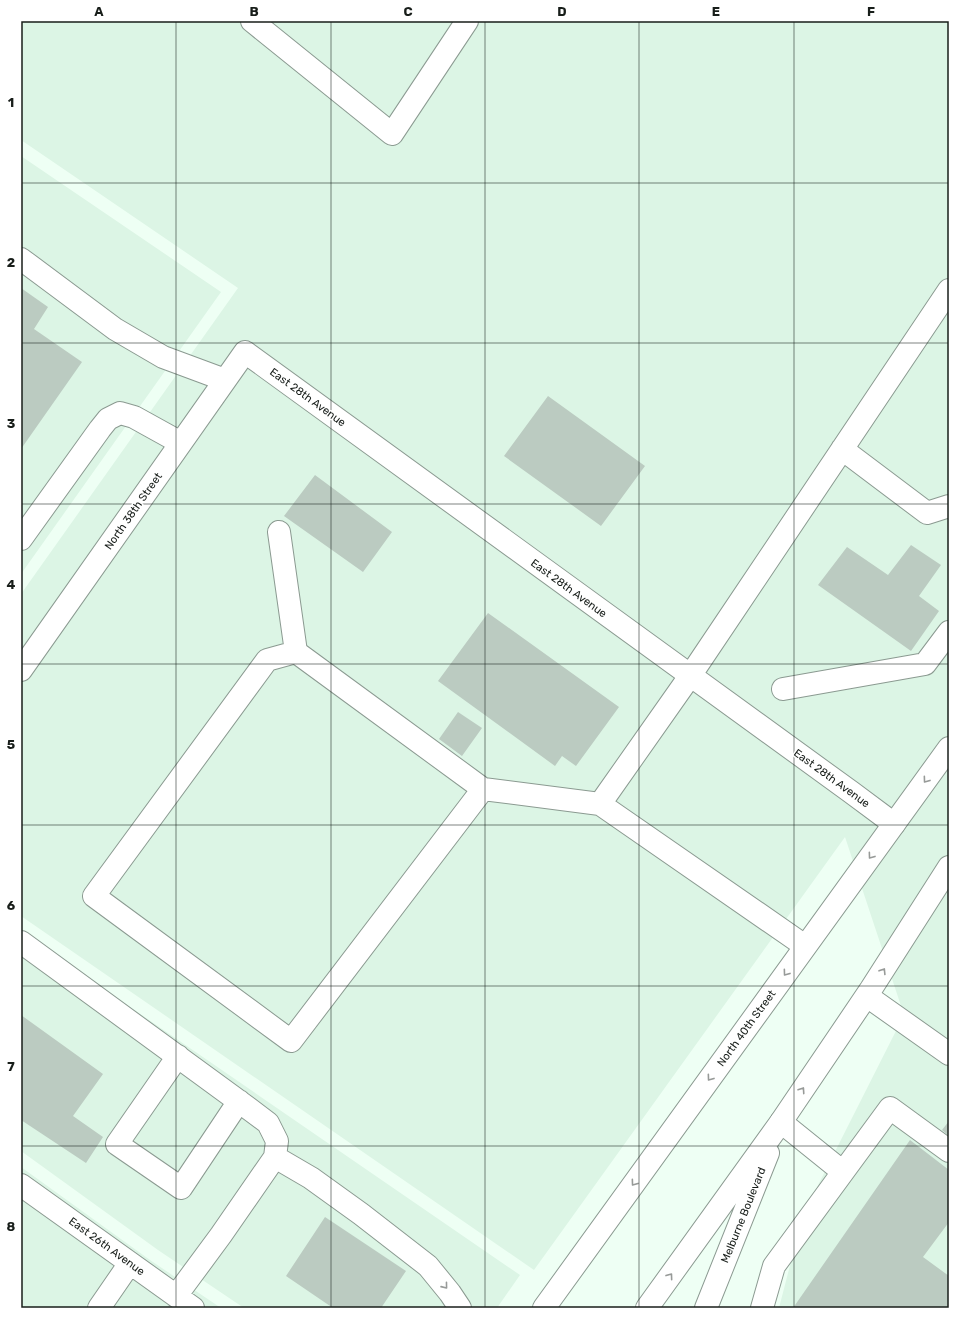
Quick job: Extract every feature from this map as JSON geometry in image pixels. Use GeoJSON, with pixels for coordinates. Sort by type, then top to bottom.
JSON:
{"type":"FeatureCollection","features":[{"type":"Feature","properties":{"kind":"main road"},"geometry":{"type":"LineString","coordinates":[[252,21],[392,134],[467,21]]}},
{"type":"Feature","properties":{"kind":"main road"},"geometry":{"type":"LineString","coordinates":[[21,259],[122,333],[163,357],[225,380]]}},
{"type":"Feature","properties":{"kind":"main road"},"geometry":{"type":"LineString","coordinates":[[600,804],[690,676],[949,290]]}},
{"type":"Feature","properties":{"kind":"main road","name":"North 38th Street"},"geometry":{"type":"LineString","coordinates":[[21,670],[245,352]]}},
{"type":"Feature","properties":{"kind":"main road","name":"East 28th Avenue"},"geometry":{"type":"LineString","coordinates":[[245,352],[894,824]]}},
{"type":"Feature","properties":{"kind":"main road"},"geometry":{"type":"LineString","coordinates":[[21,539],[108,419],[120,413],[134,417],[181,443]]}},
{"type":"Feature","properties":{"kind":"main road"},"geometry":{"type":"LineString","coordinates":[[842,449],[927,513],[949,506]]}},
{"type":"Feature","properties":{"kind":"main road"},"geometry":{"type":"LineString","coordinates":[[280,532],[296,652],[483,789],[600,804],[805,946]]}},
{"type":"Feature","properties":{"kind":"main road"},"geometry":{"type":"LineString","coordinates":[[783,689],[925,664],[949,632]]}},
{"type":"Feature","properties":{"kind":"main road"},"geometry":{"type":"LineString","coordinates":[[296,652],[267,660],[94,896],[291,1041],[483,789]]}},
{"type":"Feature","properties":{"kind":"main road","name":"North 40th Street"},"geometry":{"type":"LineString","coordinates":[[544,1308],[949,748]]}},
{"type":"Feature","properties":{"kind":"main road"},"geometry":{"type":"LineString","coordinates":[[647,1308],[781,1122],[866,996],[949,867]]}},
{"type":"Feature","properties":{"kind":"main road"},"geometry":{"type":"LineString","coordinates":[[21,942],[268,1123],[277,1141],[275,1157],[185,1302]]}},
{"type":"Feature","properties":{"kind":"main road"},"geometry":{"type":"LineString","coordinates":[[866,996],[949,1054]]}},
{"type":"Feature","properties":{"kind":"main road"},"geometry":{"type":"LineString","coordinates":[[178,1056],[117,1144],[181,1188],[239,1101]]}},
{"type":"Feature","properties":{"kind":"main road"},"geometry":{"type":"LineString","coordinates":[[762,1308],[774,1266],[890,1108],[949,1151]]}},
{"type":"Feature","properties":{"kind":"main road"},"geometry":{"type":"LineString","coordinates":[[781,1122],[843,1172]]}},
{"type":"Feature","properties":{"kind":"main road","name":"Melburne Boulevard"},"geometry":{"type":"LineString","coordinates":[[706,1308],[781,1122]]}},
{"type":"Feature","properties":{"kind":"main road"},"geometry":{"type":"LineString","coordinates":[[275,1157],[311,1178],[361,1214],[428,1266],[460,1308]]}},
{"type":"Feature","properties":{"kind":"main road","name":"East 26th Avenue"},"geometry":{"type":"LineString","coordinates":[[21,1185],[185,1302]]}},
{"type":"Feature","properties":{"kind":"main road"},"geometry":{"type":"LineString","coordinates":[[99,1308],[130,1263]]}},
{"type":"Feature","properties":{"kind":"shaded area"},"geometry":{"type":"Polygon","coordinates":[[[21,21],[949,21],[949,1308],[779,1308],[803,1215],[904,1015],[845,837],[534,1270],[21,916],[21,594],[238,288],[21,140],[21,21]]]}},
{"type":"Feature","properties":{"kind":"shaded area"},"geometry":{"type":"Polygon","coordinates":[[[21,156],[221,292],[21,574],[21,156]]]}},
{"type":"Feature","properties":{"kind":"shaded area"},"geometry":{"type":"Polygon","coordinates":[[[21,932],[520,1275],[497,1308],[244,1308],[158,1250],[21,1151],[21,932]]]}},
{"type":"Feature","properties":{"kind":"shaded area"},"geometry":{"type":"Polygon","coordinates":[[[21,1167],[150,1260],[221,1308],[21,1308],[21,1167]]]}},
{"type":"Feature","properties":{"kind":"building"},"geometry":{"type":"Polygon","coordinates":[[[21,288],[48,307],[34,329],[82,362],[21,449],[21,288]]]}},
{"type":"Feature","properties":{"kind":"building"},"geometry":{"type":"Polygon","coordinates":[[[548,396],[645,466],[601,526],[504,456],[548,396]]]}},
{"type":"Feature","properties":{"kind":"building"},"geometry":{"type":"Polygon","coordinates":[[[315,475],[392,532],[363,572],[284,516],[315,475]]]}},
{"type":"Feature","properties":{"kind":"building"},"geometry":{"type":"Polygon","coordinates":[[[911,545],[941,565],[919,596],[939,611],[911,651],[818,585],[847,547],[888,575],[911,545]]]}},
{"type":"Feature","properties":{"kind":"building"},"geometry":{"type":"Polygon","coordinates":[[[488,613],[619,707],[576,766],[562,756],[555,766],[438,681],[488,613]]]}},
{"type":"Feature","properties":{"kind":"building"},"geometry":{"type":"Polygon","coordinates":[[[458,712],[482,728],[462,756],[439,739],[458,712]]]}},
{"type":"Feature","properties":{"kind":"building"},"geometry":{"type":"Polygon","coordinates":[[[21,1015],[103,1074],[73,1116],[103,1137],[86,1163],[21,1120],[21,1015]]]}},
{"type":"Feature","properties":{"kind":"building"},"geometry":{"type":"Polygon","coordinates":[[[949,1121],[949,1136],[942,1130],[949,1121]]]}},
{"type":"Feature","properties":{"kind":"building"},"geometry":{"type":"Polygon","coordinates":[[[910,1140],[949,1170],[949,1222],[923,1257],[949,1276],[949,1308],[793,1308],[910,1140]]]}},
{"type":"Feature","properties":{"kind":"building"},"geometry":{"type":"Polygon","coordinates":[[[325,1217],[406,1271],[381,1308],[333,1308],[286,1276],[325,1217]]]}}]}
